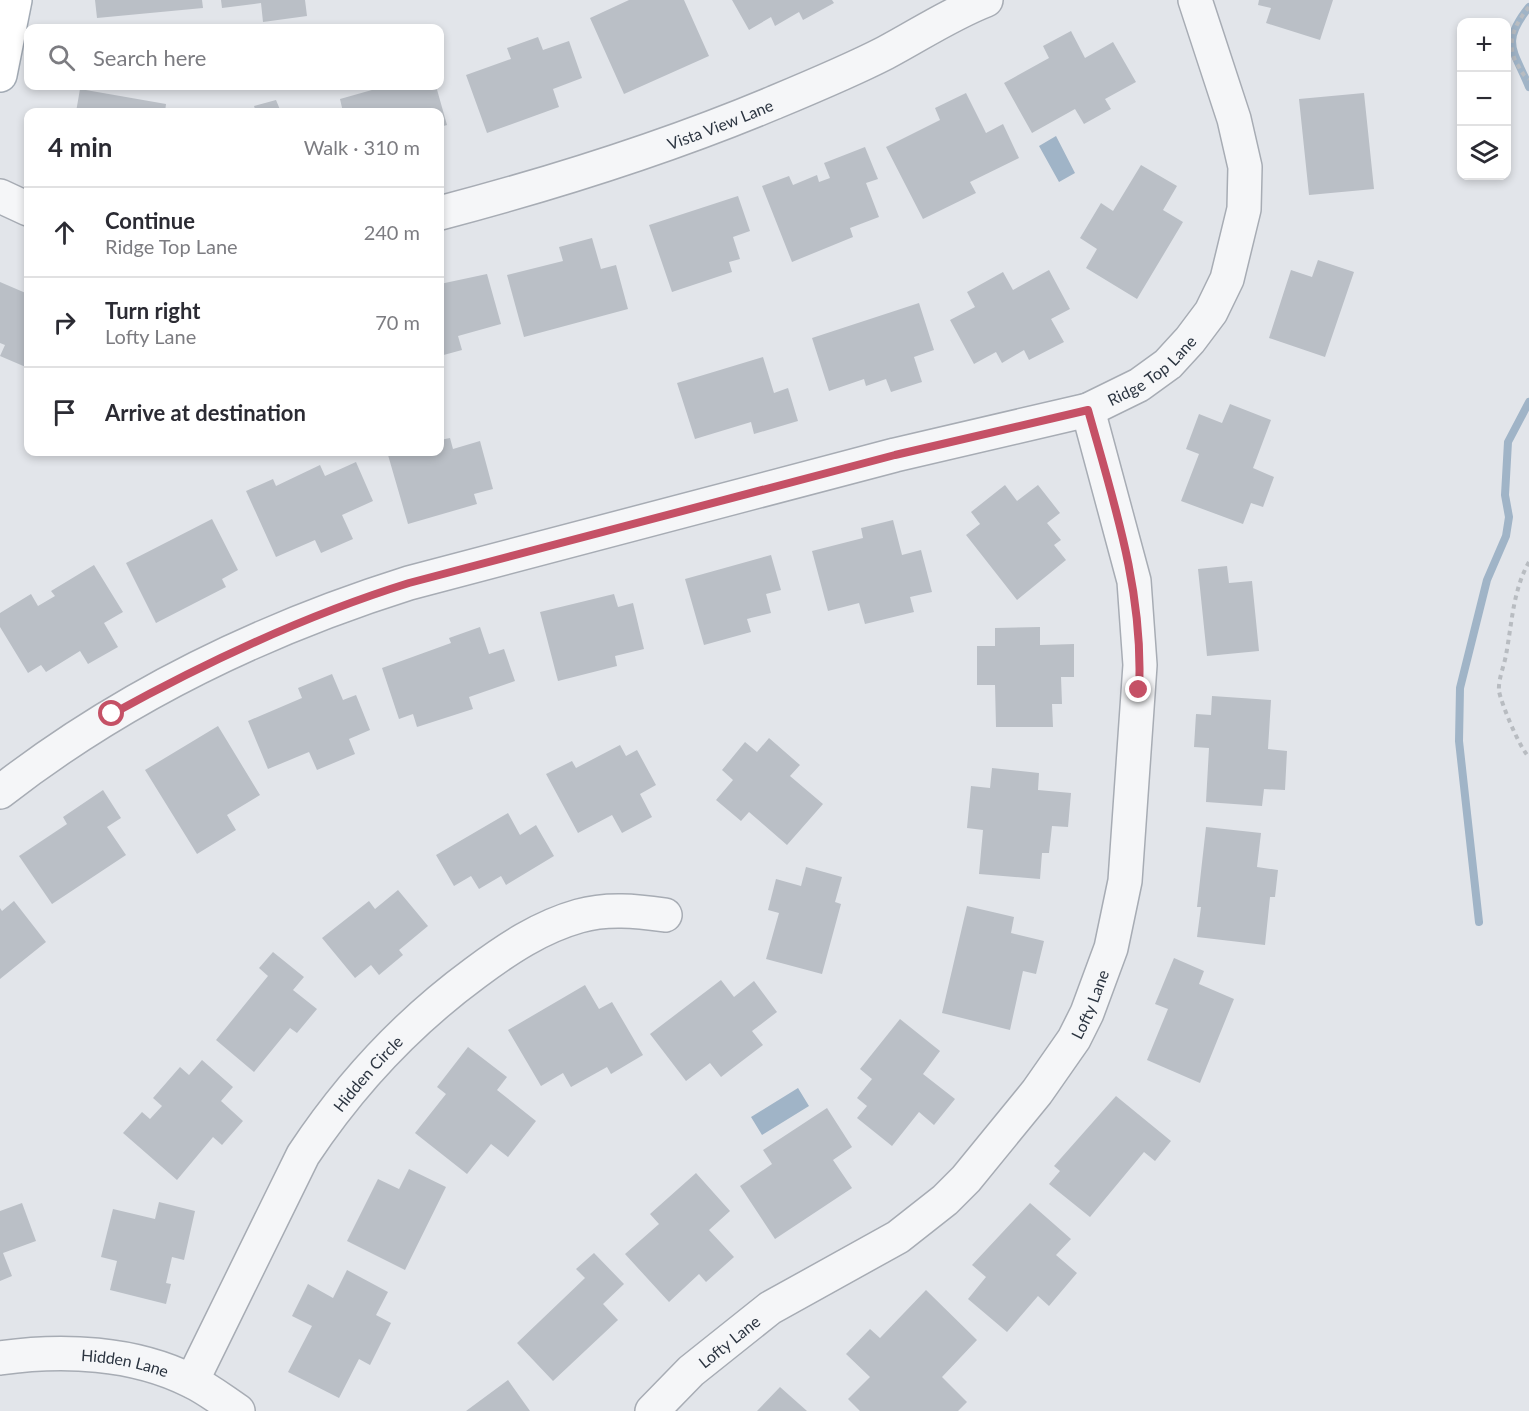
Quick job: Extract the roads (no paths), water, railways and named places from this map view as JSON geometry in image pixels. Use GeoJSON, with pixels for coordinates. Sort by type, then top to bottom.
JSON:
{"type":"FeatureCollection","features":[{"type":"Feature","properties":{"kind":"main road"},"geometry":{"type":"LineString","coordinates":[[0,75],[15,0]]}},
{"type":"Feature","properties":{"kind":"street","name":"Vista View Lane"},"geometry":{"type":"LineString","coordinates":[[444,212],[563,180],[774,103],[884,53],[934,24],[986,0]]}},
{"type":"Feature","properties":{"kind":"street","name":"Ridge Top Lane"},"geometry":{"type":"LineString","coordinates":[[0,792],[42,759],[112,714],[194,669],[348,602],[421,579],[895,455],[1088,410],[1139,386],[1168,364],[1190,340],[1215,304],[1227,279],[1237,248],[1244,209],[1245,167],[1234,119],[1195,0]]}},
{"type":"Feature","properties":{"kind":"street"},"geometry":{"type":"LineString","coordinates":[[0,196],[24,207]]}},
{"type":"Feature","properties":{"kind":"street","name":"Lofty Lane"},"geometry":{"type":"LineString","coordinates":[[652,1411],[691,1371],[770,1308],[898,1238],[945,1200],[974,1170],[1037,1092],[1074,1039],[1087,1013],[1111,948],[1125,881],[1140,665],[1134,581],[1088,410]]}},
{"type":"Feature","properties":{"kind":"street","name":"Hidden Circle"},"geometry":{"type":"LineString","coordinates":[[192,1381],[303,1155],[351,1091],[411,1024],[502,952],[558,922],[607,911],[636,911],[665,915]]}},
{"type":"Feature","properties":{"kind":"street","name":"Hidden Lane"},"geometry":{"type":"LineString","coordinates":[[0,1358],[65,1353],[99,1356],[163,1369],[192,1381],[238,1411]]}},
{"type":"Feature","properties":{"kind":"water"},"geometry":{"type":"Polygon","coordinates":[[[1056,136],[1075,173],[1059,182],[1039,146],[1056,136]]]}},
{"type":"Feature","properties":{"kind":"water"},"geometry":{"type":"Polygon","coordinates":[[[798,1088],[809,1106],[762,1135],[751,1117],[798,1088]]]}},
{"type":"Feature","properties":{"kind":"waterway"},"geometry":{"type":"LineString","coordinates":[[1529,7],[1520,19],[1512,38],[1512,47],[1529,87]]}},
{"type":"Feature","properties":{"kind":"waterway"},"geometry":{"type":"LineString","coordinates":[[1479,922],[1459,741],[1460,688],[1487,580],[1506,536],[1509,517],[1505,495],[1508,442],[1529,402]]}}]}
